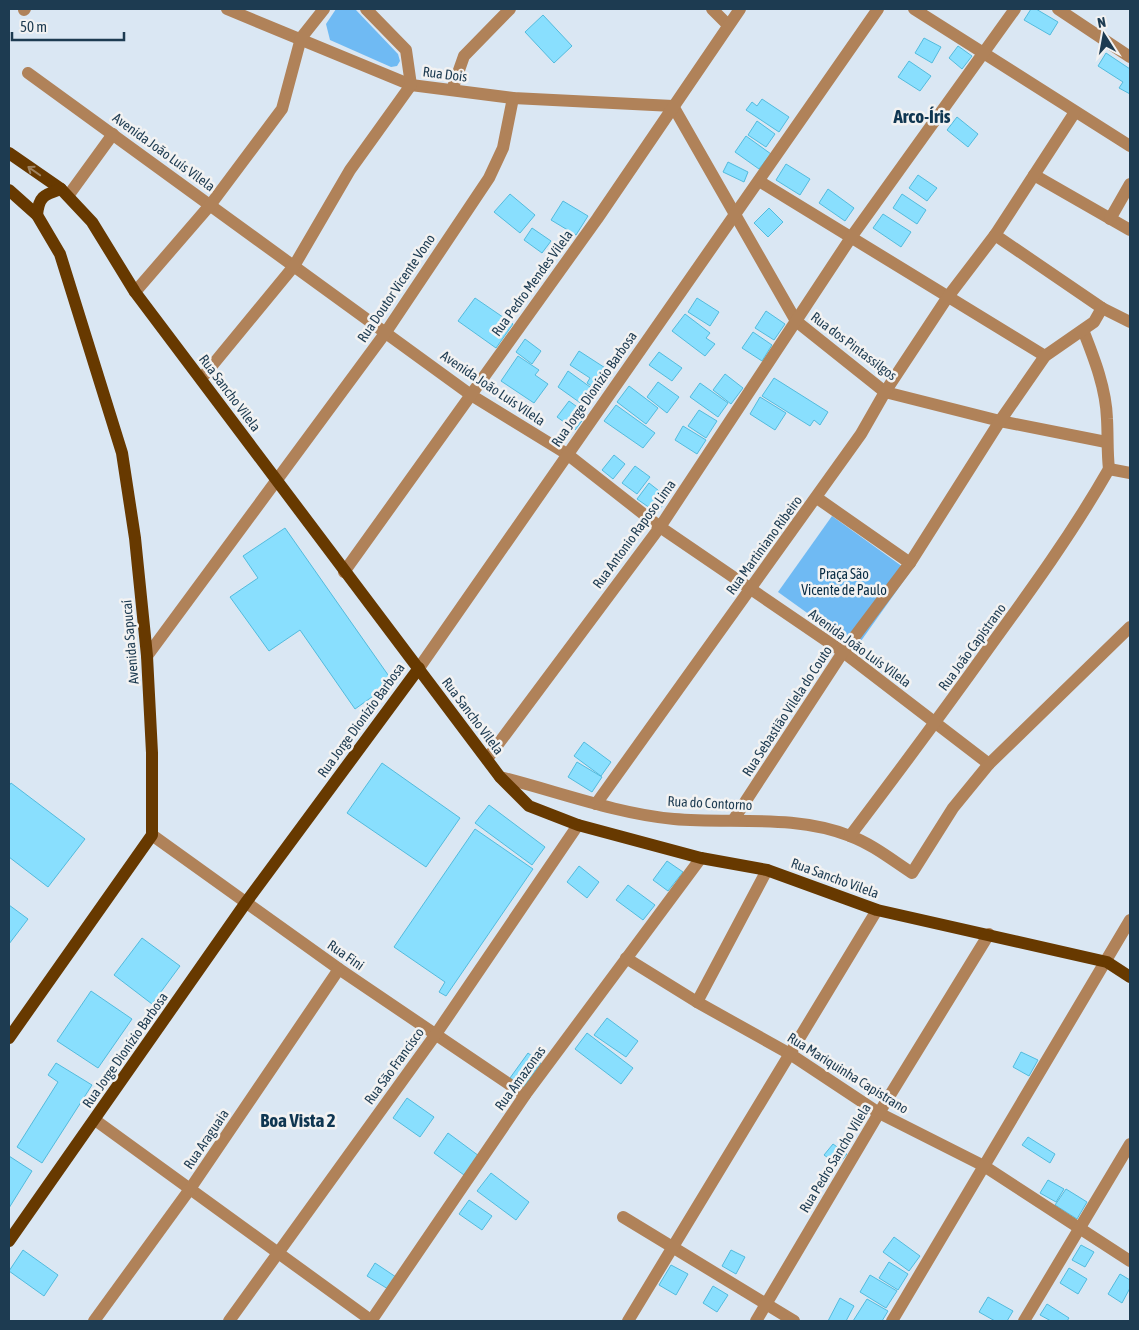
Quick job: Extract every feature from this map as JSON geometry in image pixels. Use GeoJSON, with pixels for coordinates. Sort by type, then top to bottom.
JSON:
{"type":"FeatureCollection","features":[{"type":"Feature","properties":{"kind":"main road","name":"Rua Sancho Vilela"},"geometry":{"type":"LineString","coordinates":[[9,153],[64,193],[92,222],[135,292],[344,572],[419,668],[500,777],[528,806],[578,825],[701,858],[767,870],[878,910],[1107,962],[1130,977]]}},
{"type":"Feature","properties":{"kind":"main road"},"geometry":{"type":"LineString","coordinates":[[9,190],[37,215]]}},
{"type":"Feature","properties":{"kind":"main road"},"geometry":{"type":"LineString","coordinates":[[37,215],[38,202],[46,194],[64,193]]}},
{"type":"Feature","properties":{"kind":"main road","name":"Avenida Sapucaí"},"geometry":{"type":"LineString","coordinates":[[37,215],[60,254],[122,453],[135,538],[147,656],[152,753],[152,835]]}},
{"type":"Feature","properties":{"kind":"main road","name":"Rua Jorge Dionízio Barbosa"},"geometry":{"type":"LineString","coordinates":[[9,1241],[247,901],[419,668]]}},
{"type":"Feature","properties":{"kind":"main road"},"geometry":{"type":"LineString","coordinates":[[9,1038],[152,835]]}},
{"type":"Feature","properties":{"kind":"street","name":"Rua Dois"},"geometry":{"type":"LineString","coordinates":[[227,9],[411,85],[513,98],[673,106]]}},
{"type":"Feature","properties":{"kind":"street"},"geometry":{"type":"LineString","coordinates":[[135,292],[211,204],[282,109],[301,38],[324,9]]}},
{"type":"Feature","properties":{"kind":"street"},"geometry":{"type":"LineString","coordinates":[[201,379],[294,266],[350,170],[411,85],[406,50],[366,9]]}},
{"type":"Feature","properties":{"kind":"street"},"geometry":{"type":"LineString","coordinates":[[452,90],[464,56],[510,9]]}},
{"type":"Feature","properties":{"kind":"street"},"geometry":{"type":"LineString","coordinates":[[712,9],[727,24]]}},
{"type":"Feature","properties":{"kind":"street","name":"Rua Pedro Mendes Vilela"},"geometry":{"type":"LineString","coordinates":[[344,572],[597,219],[727,24],[740,9]]}},
{"type":"Feature","properties":{"kind":"street","name":"Rua Jorge Dionízio Barbosa"},"geometry":{"type":"LineString","coordinates":[[419,668],[566,454],[878,9]]}},
{"type":"Feature","properties":{"kind":"street"},"geometry":{"type":"LineString","coordinates":[[914,9],[1130,146]]}},
{"type":"Feature","properties":{"kind":"street","name":"Rua Antonio Raposo Lima"},"geometry":{"type":"LineString","coordinates":[[487,759],[660,527],[852,236],[1015,9]]}},
{"type":"Feature","properties":{"kind":"street"},"geometry":{"type":"LineString","coordinates":[[1058,9],[1130,57]]}},
{"type":"Feature","properties":{"kind":"street","name":"Avenida João Luís Vilela"},"geometry":{"type":"LineString","coordinates":[[28,73],[211,204],[471,395],[566,454],[660,527],[843,652],[988,764]]}},
{"type":"Feature","properties":{"kind":"street","name":"Rua Doutor Vicente Vono"},"geometry":{"type":"LineString","coordinates":[[147,656],[386,332],[489,178],[502,148],[513,98]]}},
{"type":"Feature","properties":{"kind":"street","name":"Rua dos Pintassilgos"},"geometry":{"type":"LineString","coordinates":[[673,106],[796,321],[885,392],[1000,421],[1106,442]]}},
{"type":"Feature","properties":{"kind":"street","name":"Rua Martiniano Ribeiro"},"geometry":{"type":"LineString","coordinates":[[596,804],[817,498],[861,434],[885,392],[947,298],[995,234],[1075,112]]}},
{"type":"Feature","properties":{"kind":"street"},"geometry":{"type":"LineString","coordinates":[[64,193],[113,134]]}},
{"type":"Feature","properties":{"kind":"street"},"geometry":{"type":"LineString","coordinates":[[1034,175],[1130,230]]}},
{"type":"Feature","properties":{"kind":"street"},"geometry":{"type":"LineString","coordinates":[[759,181],[852,236],[947,298],[1045,356],[1094,322],[1102,308]]}},
{"type":"Feature","properties":{"kind":"street"},"geometry":{"type":"LineString","coordinates":[[1110,219],[1130,184]]}},
{"type":"Feature","properties":{"kind":"street"},"geometry":{"type":"LineString","coordinates":[[995,234],[1102,308],[1130,322]]}},
{"type":"Feature","properties":{"kind":"street"},"geometry":{"type":"LineString","coordinates":[[1083,330],[1103,394],[1107,418],[1106,442],[1109,469],[1130,473]]}},
{"type":"Feature","properties":{"kind":"street","name":"Rua Sebastião Vilela do Couto"},"geometry":{"type":"LineString","coordinates":[[734,819],[843,652],[910,563],[1000,421],[1045,356]]}},
{"type":"Feature","properties":{"kind":"street","name":"Rua João Capistrano"},"geometry":{"type":"LineString","coordinates":[[850,836],[936,723],[1042,576],[1083,515],[1109,469]]}},
{"type":"Feature","properties":{"kind":"street"},"geometry":{"type":"LineString","coordinates":[[817,498],[910,563]]}},
{"type":"Feature","properties":{"kind":"street"},"geometry":{"type":"LineString","coordinates":[[988,764],[1130,627]]}},
{"type":"Feature","properties":{"kind":"street","name":"Rua do Contorno"},"geometry":{"type":"LineString","coordinates":[[500,777],[596,804],[673,819],[734,819],[787,823],[850,836],[870,846],[912,873],[953,808],[988,764]]}},
{"type":"Feature","properties":{"kind":"street","name":"Rua São Francisco"},"geometry":{"type":"LineString","coordinates":[[229,1321],[436,1034],[578,825]]}},
{"type":"Feature","properties":{"kind":"street","name":"Rua Fini"},"geometry":{"type":"LineString","coordinates":[[152,835],[247,901],[339,969],[525,1095]]}},
{"type":"Feature","properties":{"kind":"street","name":"Rua Amazonas"},"geometry":{"type":"LineString","coordinates":[[372,1321],[525,1095],[701,858]]}},
{"type":"Feature","properties":{"kind":"street"},"geometry":{"type":"LineString","coordinates":[[696,1002],[767,870]]}},
{"type":"Feature","properties":{"kind":"street"},"geometry":{"type":"LineString","coordinates":[[628,1321],[878,910]]}},
{"type":"Feature","properties":{"kind":"street"},"geometry":{"type":"LineString","coordinates":[[892,1321],[1107,962],[1130,920]]}},
{"type":"Feature","properties":{"kind":"street","name":"Rua Pedro Sancho Vilela"},"geometry":{"type":"LineString","coordinates":[[756,1321],[879,1113],[989,934]]}},
{"type":"Feature","properties":{"kind":"street","name":"Rua Mariquinha Capistrano"},"geometry":{"type":"LineString","coordinates":[[626,958],[696,1002],[790,1054],[879,1113],[984,1166],[1130,1261]]}},
{"type":"Feature","properties":{"kind":"street","name":"Rua Araguaia"},"geometry":{"type":"LineString","coordinates":[[94,1321],[190,1189],[339,969]]}},
{"type":"Feature","properties":{"kind":"street"},"geometry":{"type":"LineString","coordinates":[[95,1120],[372,1321]]}},
{"type":"Feature","properties":{"kind":"street"},"geometry":{"type":"LineString","coordinates":[[1024,1321],[1130,1144]]}},
{"type":"Feature","properties":{"kind":"street"},"geometry":{"type":"LineString","coordinates":[[623,1217],[671,1248],[794,1321]]}},
{"type":"Feature","properties":{"kind":"green space"},"geometry":{"type":"Polygon","coordinates":[[[336,9],[355,9],[398,54],[400,61],[397,66],[391,67],[330,40],[326,24],[336,9]]]}},
{"type":"Feature","properties":{"kind":"green space","name":"Praça São Vicente de Paulo"},"geometry":{"type":"Polygon","coordinates":[[[832,516],[910,572],[856,648],[778,592],[832,516]]]}},
{"type":"Feature","properties":{"kind":"building"},"geometry":{"type":"Polygon","coordinates":[[[1031,9],[1036,9],[1058,22],[1050,35],[1024,20],[1031,9]]]}},
{"type":"Feature","properties":{"kind":"building"},"geometry":{"type":"Polygon","coordinates":[[[543,15],[572,46],[554,63],[525,32],[543,15]]]}},
{"type":"Feature","properties":{"kind":"building"},"geometry":{"type":"Polygon","coordinates":[[[924,38],[941,47],[932,63],[915,53],[924,38]]]}},
{"type":"Feature","properties":{"kind":"building"},"geometry":{"type":"Polygon","coordinates":[[[958,46],[972,56],[962,69],[949,58],[958,46]]]}},
{"type":"Feature","properties":{"kind":"building"},"geometry":{"type":"Polygon","coordinates":[[[1106,53],[1130,69],[1130,94],[1119,88],[1123,82],[1098,66],[1106,53]]]}},
{"type":"Feature","properties":{"kind":"building"},"geometry":{"type":"Polygon","coordinates":[[[909,61],[931,76],[920,91],[898,77],[909,61]]]}},
{"type":"Feature","properties":{"kind":"building"},"geometry":{"type":"Polygon","coordinates":[[[762,99],[789,117],[779,132],[746,110],[752,102],[757,106],[762,99]]]}},
{"type":"Feature","properties":{"kind":"building"},"geometry":{"type":"Polygon","coordinates":[[[957,117],[978,134],[968,147],[947,130],[957,117]]]}},
{"type":"Feature","properties":{"kind":"building"},"geometry":{"type":"Polygon","coordinates":[[[757,121],[775,134],[766,147],[748,135],[757,121]]]}},
{"type":"Feature","properties":{"kind":"building"},"geometry":{"type":"Polygon","coordinates":[[[746,136],[771,154],[759,169],[735,152],[746,136]]]}},
{"type":"Feature","properties":{"kind":"building"},"geometry":{"type":"Polygon","coordinates":[[[728,162],[748,172],[744,182],[723,172],[728,162]]]}},
{"type":"Feature","properties":{"kind":"building"},"geometry":{"type":"Polygon","coordinates":[[[786,164],[810,179],[800,195],[776,180],[786,164]]]}},
{"type":"Feature","properties":{"kind":"building"},"geometry":{"type":"Polygon","coordinates":[[[918,175],[937,188],[927,201],[909,188],[918,175]]]}},
{"type":"Feature","properties":{"kind":"building"},"geometry":{"type":"Polygon","coordinates":[[[828,189],[854,208],[845,221],[819,203],[828,189]]]}},
{"type":"Feature","properties":{"kind":"building"},"geometry":{"type":"Polygon","coordinates":[[[510,194],[535,215],[520,233],[494,212],[510,194]]]}},
{"type":"Feature","properties":{"kind":"building"},"geometry":{"type":"Polygon","coordinates":[[[902,194],[926,210],[917,224],[893,208],[902,194]]]}},
{"type":"Feature","properties":{"kind":"building"},"geometry":{"type":"Polygon","coordinates":[[[563,201],[588,216],[576,235],[551,220],[563,201]]]}},
{"type":"Feature","properties":{"kind":"building"},"geometry":{"type":"Polygon","coordinates":[[[769,208],[783,222],[768,237],[754,223],[769,208]]]}},
{"type":"Feature","properties":{"kind":"building"},"geometry":{"type":"Polygon","coordinates":[[[883,214],[911,232],[901,247],[873,228],[883,214]]]}},
{"type":"Feature","properties":{"kind":"building"},"geometry":{"type":"Polygon","coordinates":[[[532,228],[551,241],[542,253],[524,240],[532,228]]]}},
{"type":"Feature","properties":{"kind":"building"},"geometry":{"type":"Polygon","coordinates":[[[475,298],[513,324],[496,348],[458,321],[475,298]]]}},
{"type":"Feature","properties":{"kind":"building"},"geometry":{"type":"Polygon","coordinates":[[[697,298],[719,312],[710,326],[688,312],[697,298]]]}},
{"type":"Feature","properties":{"kind":"building"},"geometry":{"type":"Polygon","coordinates":[[[766,311],[785,324],[774,340],[755,328],[766,311]]]}},
{"type":"Feature","properties":{"kind":"building"},"geometry":{"type":"Polygon","coordinates":[[[685,314],[710,333],[706,338],[715,344],[705,356],[672,331],[685,314]]]}},
{"type":"Feature","properties":{"kind":"building"},"geometry":{"type":"Polygon","coordinates":[[[753,332],[772,345],[762,361],[742,348],[753,332]]]}},
{"type":"Feature","properties":{"kind":"building"},"geometry":{"type":"Polygon","coordinates":[[[525,339],[541,351],[532,364],[516,352],[525,339]]]}},
{"type":"Feature","properties":{"kind":"building"},"geometry":{"type":"Polygon","coordinates":[[[579,351],[613,373],[600,392],[587,383],[590,378],[570,365],[579,351]]]}},
{"type":"Feature","properties":{"kind":"building"},"geometry":{"type":"Polygon","coordinates":[[[659,352],[682,368],[672,381],[649,365],[659,352]]]}},
{"type":"Feature","properties":{"kind":"building"},"geometry":{"type":"Polygon","coordinates":[[[518,356],[539,370],[535,375],[548,384],[534,403],[501,381],[518,356]]]}},
{"type":"Feature","properties":{"kind":"building"},"geometry":{"type":"Polygon","coordinates":[[[568,371],[597,392],[586,407],[558,387],[568,371]]]}},
{"type":"Feature","properties":{"kind":"building"},"geometry":{"type":"Polygon","coordinates":[[[725,374],[743,388],[731,404],[713,390],[725,374]]]}},
{"type":"Feature","properties":{"kind":"building"},"geometry":{"type":"Polygon","coordinates":[[[774,378],[828,412],[820,425],[814,420],[810,426],[762,396],[774,378]]]}},
{"type":"Feature","properties":{"kind":"building"},"geometry":{"type":"Polygon","coordinates":[[[658,382],[679,397],[667,413],[647,397],[658,382]]]}},
{"type":"Feature","properties":{"kind":"building"},"geometry":{"type":"Polygon","coordinates":[[[700,383],[728,403],[718,417],[690,397],[700,383]]]}},
{"type":"Feature","properties":{"kind":"building"},"geometry":{"type":"Polygon","coordinates":[[[629,386],[658,408],[646,424],[617,402],[629,386]]]}},
{"type":"Feature","properties":{"kind":"building"},"geometry":{"type":"Polygon","coordinates":[[[760,397],[786,413],[775,430],[750,414],[760,397]]]}},
{"type":"Feature","properties":{"kind":"building"},"geometry":{"type":"Polygon","coordinates":[[[569,401],[587,414],[575,430],[557,417],[569,401]]]}},
{"type":"Feature","properties":{"kind":"building"},"geometry":{"type":"Polygon","coordinates":[[[616,405],[655,433],[643,448],[604,421],[616,405]]]}},
{"type":"Feature","properties":{"kind":"building"},"geometry":{"type":"Polygon","coordinates":[[[699,410],[717,421],[706,438],[688,426],[699,410]]]}},
{"type":"Feature","properties":{"kind":"building"},"geometry":{"type":"Polygon","coordinates":[[[683,426],[706,440],[697,454],[675,440],[683,426]]]}},
{"type":"Feature","properties":{"kind":"building"},"geometry":{"type":"Polygon","coordinates":[[[614,455],[625,464],[613,479],[602,470],[614,455]]]}},
{"type":"Feature","properties":{"kind":"building"},"geometry":{"type":"Polygon","coordinates":[[[635,466],[650,477],[637,494],[622,483],[635,466]]]}},
{"type":"Feature","properties":{"kind":"building"},"geometry":{"type":"Polygon","coordinates":[[[649,483],[668,498],[657,513],[637,499],[649,483]]]}},
{"type":"Feature","properties":{"kind":"building"},"geometry":{"type":"Polygon","coordinates":[[[285,528],[393,682],[355,709],[300,630],[269,651],[230,597],[258,578],[243,556],[285,528]]]}},
{"type":"Feature","properties":{"kind":"building"},"geometry":{"type":"Polygon","coordinates":[[[584,742],[611,762],[601,776],[574,756],[584,742]]]}},
{"type":"Feature","properties":{"kind":"building"},"geometry":{"type":"Polygon","coordinates":[[[577,762],[602,777],[592,792],[568,777],[577,762]]]}},
{"type":"Feature","properties":{"kind":"building"},"geometry":{"type":"Polygon","coordinates":[[[382,763],[460,818],[426,867],[347,813],[382,763]]]}},
{"type":"Feature","properties":{"kind":"building"},"geometry":{"type":"Polygon","coordinates":[[[11,783],[85,839],[48,887],[9,857],[9,786],[11,783]]]}},
{"type":"Feature","properties":{"kind":"building"},"geometry":{"type":"Polygon","coordinates":[[[489,805],[545,847],[532,865],[475,823],[489,805]]]}},
{"type":"Feature","properties":{"kind":"building"},"geometry":{"type":"Polygon","coordinates":[[[475,829],[533,869],[446,996],[439,992],[445,982],[394,947],[475,829]]]}},
{"type":"Feature","properties":{"kind":"building"},"geometry":{"type":"Polygon","coordinates":[[[667,861],[683,872],[668,891],[653,880],[667,861]]]}},
{"type":"Feature","properties":{"kind":"building"},"geometry":{"type":"Polygon","coordinates":[[[579,866],[599,882],[587,898],[567,882],[579,866]]]}},
{"type":"Feature","properties":{"kind":"building"},"geometry":{"type":"Polygon","coordinates":[[[628,885],[655,905],[643,920],[616,900],[628,885]]]}},
{"type":"Feature","properties":{"kind":"building"},"geometry":{"type":"Polygon","coordinates":[[[9,905],[28,919],[9,944],[9,905]]]}},
{"type":"Feature","properties":{"kind":"building"},"geometry":{"type":"Polygon","coordinates":[[[142,938],[180,966],[152,1004],[114,975],[142,938]]]}},
{"type":"Feature","properties":{"kind":"building"},"geometry":{"type":"Polygon","coordinates":[[[91,991],[132,1019],[98,1068],[57,1041],[91,991]]]}},
{"type":"Feature","properties":{"kind":"building"},"geometry":{"type":"Polygon","coordinates":[[[607,1018],[638,1041],[626,1057],[594,1035],[607,1018]]]}},
{"type":"Feature","properties":{"kind":"building"},"geometry":{"type":"Polygon","coordinates":[[[587,1033],[633,1068],[621,1084],[575,1049],[587,1033]]]}},
{"type":"Feature","properties":{"kind":"building"},"geometry":{"type":"Polygon","coordinates":[[[1021,1052],[1038,1060],[1029,1076],[1013,1067],[1021,1052]]]}},
{"type":"Feature","properties":{"kind":"building"},"geometry":{"type":"Polygon","coordinates":[[[528,1053],[541,1063],[523,1088],[510,1078],[528,1053]]]}},
{"type":"Feature","properties":{"kind":"building"},"geometry":{"type":"Polygon","coordinates":[[[56,1063],[92,1085],[42,1163],[17,1147],[58,1082],[48,1075],[56,1063]]]}},
{"type":"Feature","properties":{"kind":"building"},"geometry":{"type":"Polygon","coordinates":[[[407,1098],[434,1117],[420,1137],[393,1118],[407,1098]]]}},
{"type":"Feature","properties":{"kind":"building"},"geometry":{"type":"Polygon","coordinates":[[[448,1133],[479,1156],[464,1175],[434,1153],[448,1133]]]}},
{"type":"Feature","properties":{"kind":"building"},"geometry":{"type":"Polygon","coordinates":[[[1028,1137],[1055,1154],[1050,1163],[1022,1145],[1028,1137]]]}},
{"type":"Feature","properties":{"kind":"building"},"geometry":{"type":"Polygon","coordinates":[[[833,1144],[847,1154],[838,1165],[824,1155],[833,1144]]]}},
{"type":"Feature","properties":{"kind":"building"},"geometry":{"type":"Polygon","coordinates":[[[9,1156],[32,1171],[9,1208],[9,1156]]]}},
{"type":"Feature","properties":{"kind":"building"},"geometry":{"type":"Polygon","coordinates":[[[491,1173],[529,1202],[516,1220],[477,1191],[491,1173]]]}},
{"type":"Feature","properties":{"kind":"building"},"geometry":{"type":"Polygon","coordinates":[[[1048,1180],[1064,1189],[1056,1202],[1040,1193],[1048,1180]]]}},
{"type":"Feature","properties":{"kind":"building"},"geometry":{"type":"Polygon","coordinates":[[[1066,1189],[1087,1202],[1077,1219],[1055,1205],[1066,1189]]]}},
{"type":"Feature","properties":{"kind":"building"},"geometry":{"type":"Polygon","coordinates":[[[469,1200],[492,1216],[482,1230],[459,1214],[469,1200]]]}},
{"type":"Feature","properties":{"kind":"building"},"geometry":{"type":"Polygon","coordinates":[[[894,1237],[920,1256],[909,1271],[883,1252],[894,1237]]]}},
{"type":"Feature","properties":{"kind":"building"},"geometry":{"type":"Polygon","coordinates":[[[1081,1245],[1094,1252],[1085,1267],[1072,1260],[1081,1245]]]}},
{"type":"Feature","properties":{"kind":"building"},"geometry":{"type":"Polygon","coordinates":[[[23,1250],[58,1275],[44,1296],[9,1271],[23,1250]]]}},
{"type":"Feature","properties":{"kind":"building"},"geometry":{"type":"Polygon","coordinates":[[[731,1250],[745,1257],[736,1274],[722,1266],[731,1250]]]}},
{"type":"Feature","properties":{"kind":"building"},"geometry":{"type":"Polygon","coordinates":[[[889,1262],[908,1274],[898,1290],[879,1278],[889,1262]]]}},
{"type":"Feature","properties":{"kind":"building"},"geometry":{"type":"Polygon","coordinates":[[[375,1263],[396,1277],[388,1289],[367,1276],[375,1263]]]}},
{"type":"Feature","properties":{"kind":"building"},"geometry":{"type":"Polygon","coordinates":[[[671,1265],[688,1274],[676,1295],[659,1285],[671,1265]]]}},
{"type":"Feature","properties":{"kind":"building"},"geometry":{"type":"Polygon","coordinates":[[[1069,1268],[1087,1279],[1078,1294],[1060,1283],[1069,1268]]]}},
{"type":"Feature","properties":{"kind":"building"},"geometry":{"type":"Polygon","coordinates":[[[1120,1274],[1130,1280],[1130,1288],[1122,1303],[1108,1294],[1120,1274]]]}},
{"type":"Feature","properties":{"kind":"building"},"geometry":{"type":"Polygon","coordinates":[[[870,1275],[897,1291],[886,1308],[860,1292],[870,1275]]]}},
{"type":"Feature","properties":{"kind":"building"},"geometry":{"type":"Polygon","coordinates":[[[713,1286],[728,1295],[717,1312],[703,1303],[713,1286]]]}},
{"type":"Feature","properties":{"kind":"building"},"geometry":{"type":"Polygon","coordinates":[[[988,1297],[1013,1311],[1007,1321],[995,1321],[979,1312],[988,1297]]]}},
{"type":"Feature","properties":{"kind":"building"},"geometry":{"type":"Polygon","coordinates":[[[840,1298],[854,1306],[846,1321],[828,1321],[840,1298]]]}},
{"type":"Feature","properties":{"kind":"building"},"geometry":{"type":"Polygon","coordinates":[[[867,1299],[888,1311],[882,1321],[853,1321],[867,1299]]]}},
{"type":"Feature","properties":{"kind":"building"},"geometry":{"type":"Polygon","coordinates":[[[1047,1304],[1069,1318],[1067,1321],[1051,1321],[1040,1315],[1047,1304]]]}},
{"type":"Feature","properties":{"kind":"district","name":"Arco-Íris"},"geometry":{"type":"Point","coordinates":[922,116]}},
{"type":"Feature","properties":{"kind":"district","name":"Boa Vista 2"},"geometry":{"type":"Point","coordinates":[298,1120]}}]}
